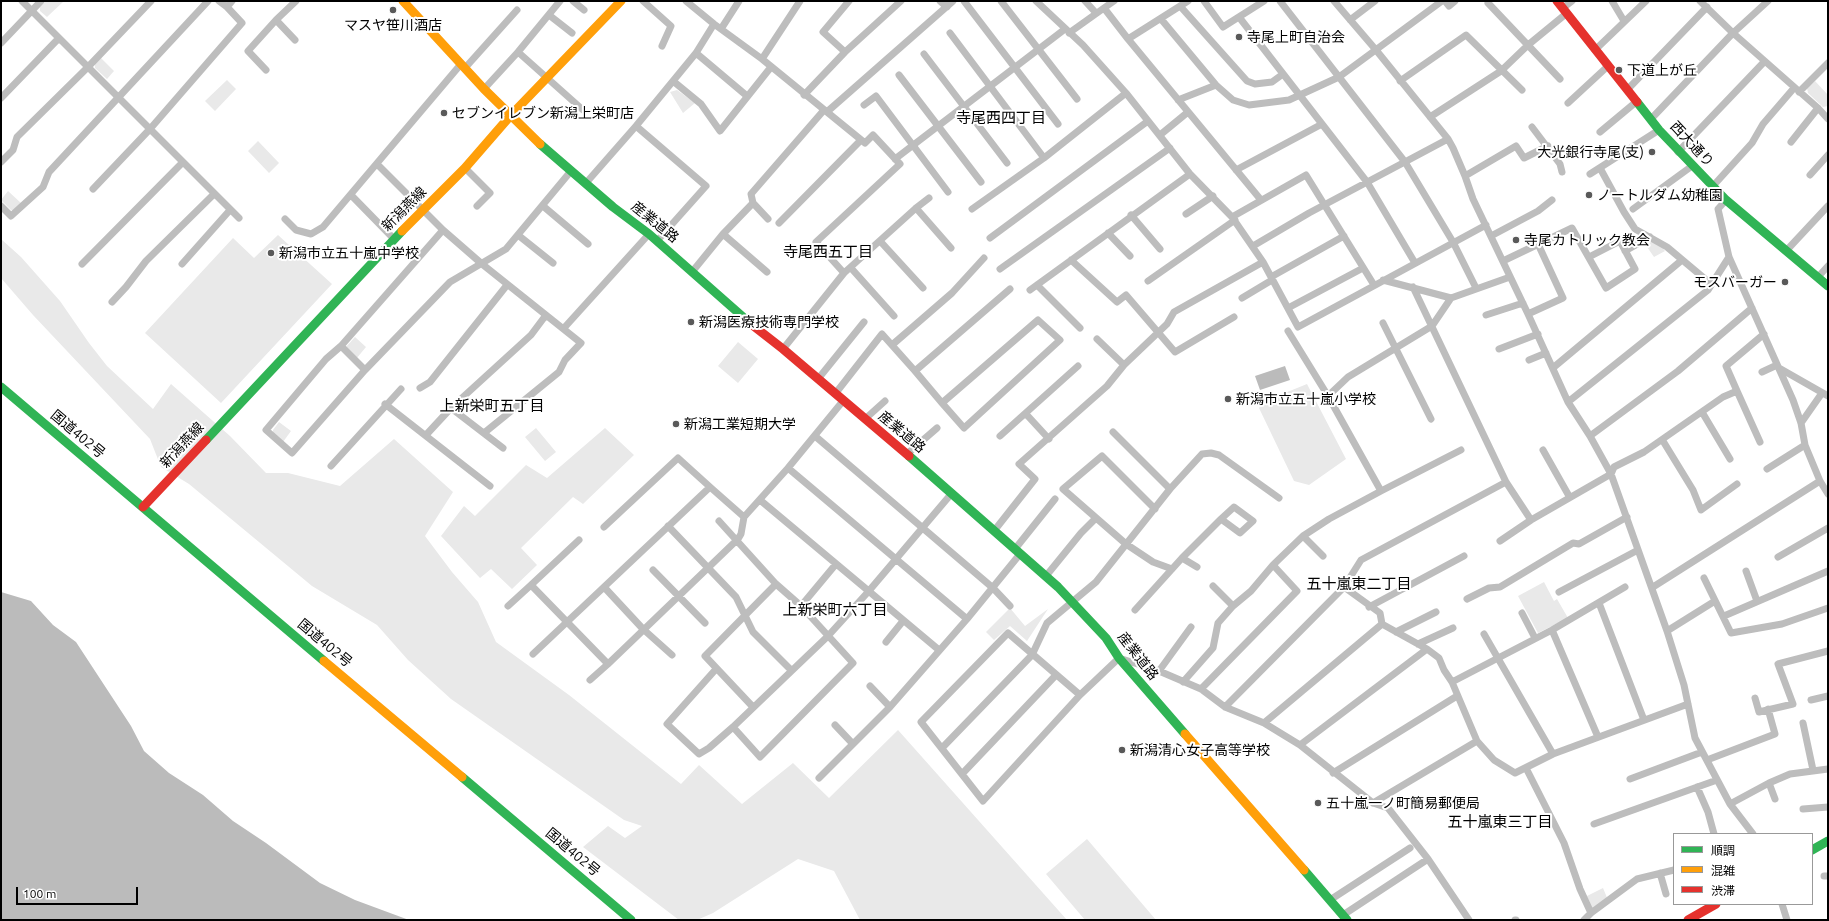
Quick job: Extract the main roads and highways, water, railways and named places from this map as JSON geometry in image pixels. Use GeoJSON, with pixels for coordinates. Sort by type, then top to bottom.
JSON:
{"type":"FeatureCollection","features":[{"type":"Feature","properties":{"kind":"main road","name":"産業道路"},"geometry":{"type":"LineString","coordinates":[[403,1],[484,88],[543,147],[586,182],[613,207],[649,234],[744,319],[783,349],[843,401],[908,454],[1017,552],[1046,576],[1106,638],[1119,658],[1345,917]]}},
{"type":"Feature","properties":{"kind":"main road","name":"新潟燕線"},"geometry":{"type":"LineString","coordinates":[[143,507],[394,239],[465,168],[511,115],[621,1]]}},
{"type":"Feature","properties":{"kind":"main road","name":"西大通り"},"geometry":{"type":"LineString","coordinates":[[1562,7],[1636,102],[1678,152],[1726,200],[1828,286]]}},
{"type":"Feature","properties":{"kind":"main road","name":"国道402号"},"geometry":{"type":"LineString","coordinates":[[1,387],[632,920]]}},
{"type":"Feature","properties":{"kind":"main road"},"geometry":{"type":"LineString","coordinates":[[1813,849],[1828,840]]}},
{"type":"Feature","properties":{"kind":"main road"},"geometry":{"type":"LineString","coordinates":[[1688,920],[1714,905]]}},
{"type":"Feature","properties":{"kind":"place","name":"マスヤ笹川酒店"},"geometry":{"type":"Point","coordinates":[393,10]}},
{"type":"Feature","properties":{"kind":"place","name":"寺尾上町自治会"},"geometry":{"type":"Point","coordinates":[1239,37]}},
{"type":"Feature","properties":{"kind":"place","name":"下道上が丘"},"geometry":{"type":"Point","coordinates":[1619,70]}},
{"type":"Feature","properties":{"kind":"place","name":"セブンイレブン新潟上栄町店"},"geometry":{"type":"Point","coordinates":[444,113]}},
{"type":"Feature","properties":{"kind":"place","name":"大光銀行寺尾(支)"},"geometry":{"type":"Point","coordinates":[1652,152]}},
{"type":"Feature","properties":{"kind":"place","name":"ノートルダム幼稚園"},"geometry":{"type":"Point","coordinates":[1589,195]}},
{"type":"Feature","properties":{"kind":"place","name":"寺尾カトリック教会"},"geometry":{"type":"Point","coordinates":[1516,240]}},
{"type":"Feature","properties":{"kind":"place","name":"新潟市立五十嵐中学校"},"geometry":{"type":"Point","coordinates":[271,253]}},
{"type":"Feature","properties":{"kind":"place","name":"モスバーガー"},"geometry":{"type":"Point","coordinates":[1785,282]}},
{"type":"Feature","properties":{"kind":"place","name":"新潟医療技術専門学校"},"geometry":{"type":"Point","coordinates":[691,322]}},
{"type":"Feature","properties":{"kind":"place","name":"新潟市立五十嵐小学校"},"geometry":{"type":"Point","coordinates":[1228,399]}},
{"type":"Feature","properties":{"kind":"place","name":"新潟工業短期大学"},"geometry":{"type":"Point","coordinates":[676,424]}},
{"type":"Feature","properties":{"kind":"place","name":"新潟清心女子高等学校"},"geometry":{"type":"Point","coordinates":[1122,750]}},
{"type":"Feature","properties":{"kind":"place","name":"五十嵐一ノ町簡易郵便局"},"geometry":{"type":"Point","coordinates":[1318,803]}},
{"type":"Feature","properties":{"kind":"district","name":"寺尾西四丁目"},"geometry":{"type":"Point","coordinates":[1001,118]}},
{"type":"Feature","properties":{"kind":"district","name":"寺尾西五丁目"},"geometry":{"type":"Point","coordinates":[828,252]}},
{"type":"Feature","properties":{"kind":"district","name":"上新栄町五丁目"},"geometry":{"type":"Point","coordinates":[492,406]}},
{"type":"Feature","properties":{"kind":"district","name":"五十嵐東二丁目"},"geometry":{"type":"Point","coordinates":[1359,584]}},
{"type":"Feature","properties":{"kind":"district","name":"上新栄町六丁目"},"geometry":{"type":"Point","coordinates":[835,610]}},
{"type":"Feature","properties":{"kind":"district","name":"五十嵐東三丁目"},"geometry":{"type":"Point","coordinates":[1500,822]}}]}
